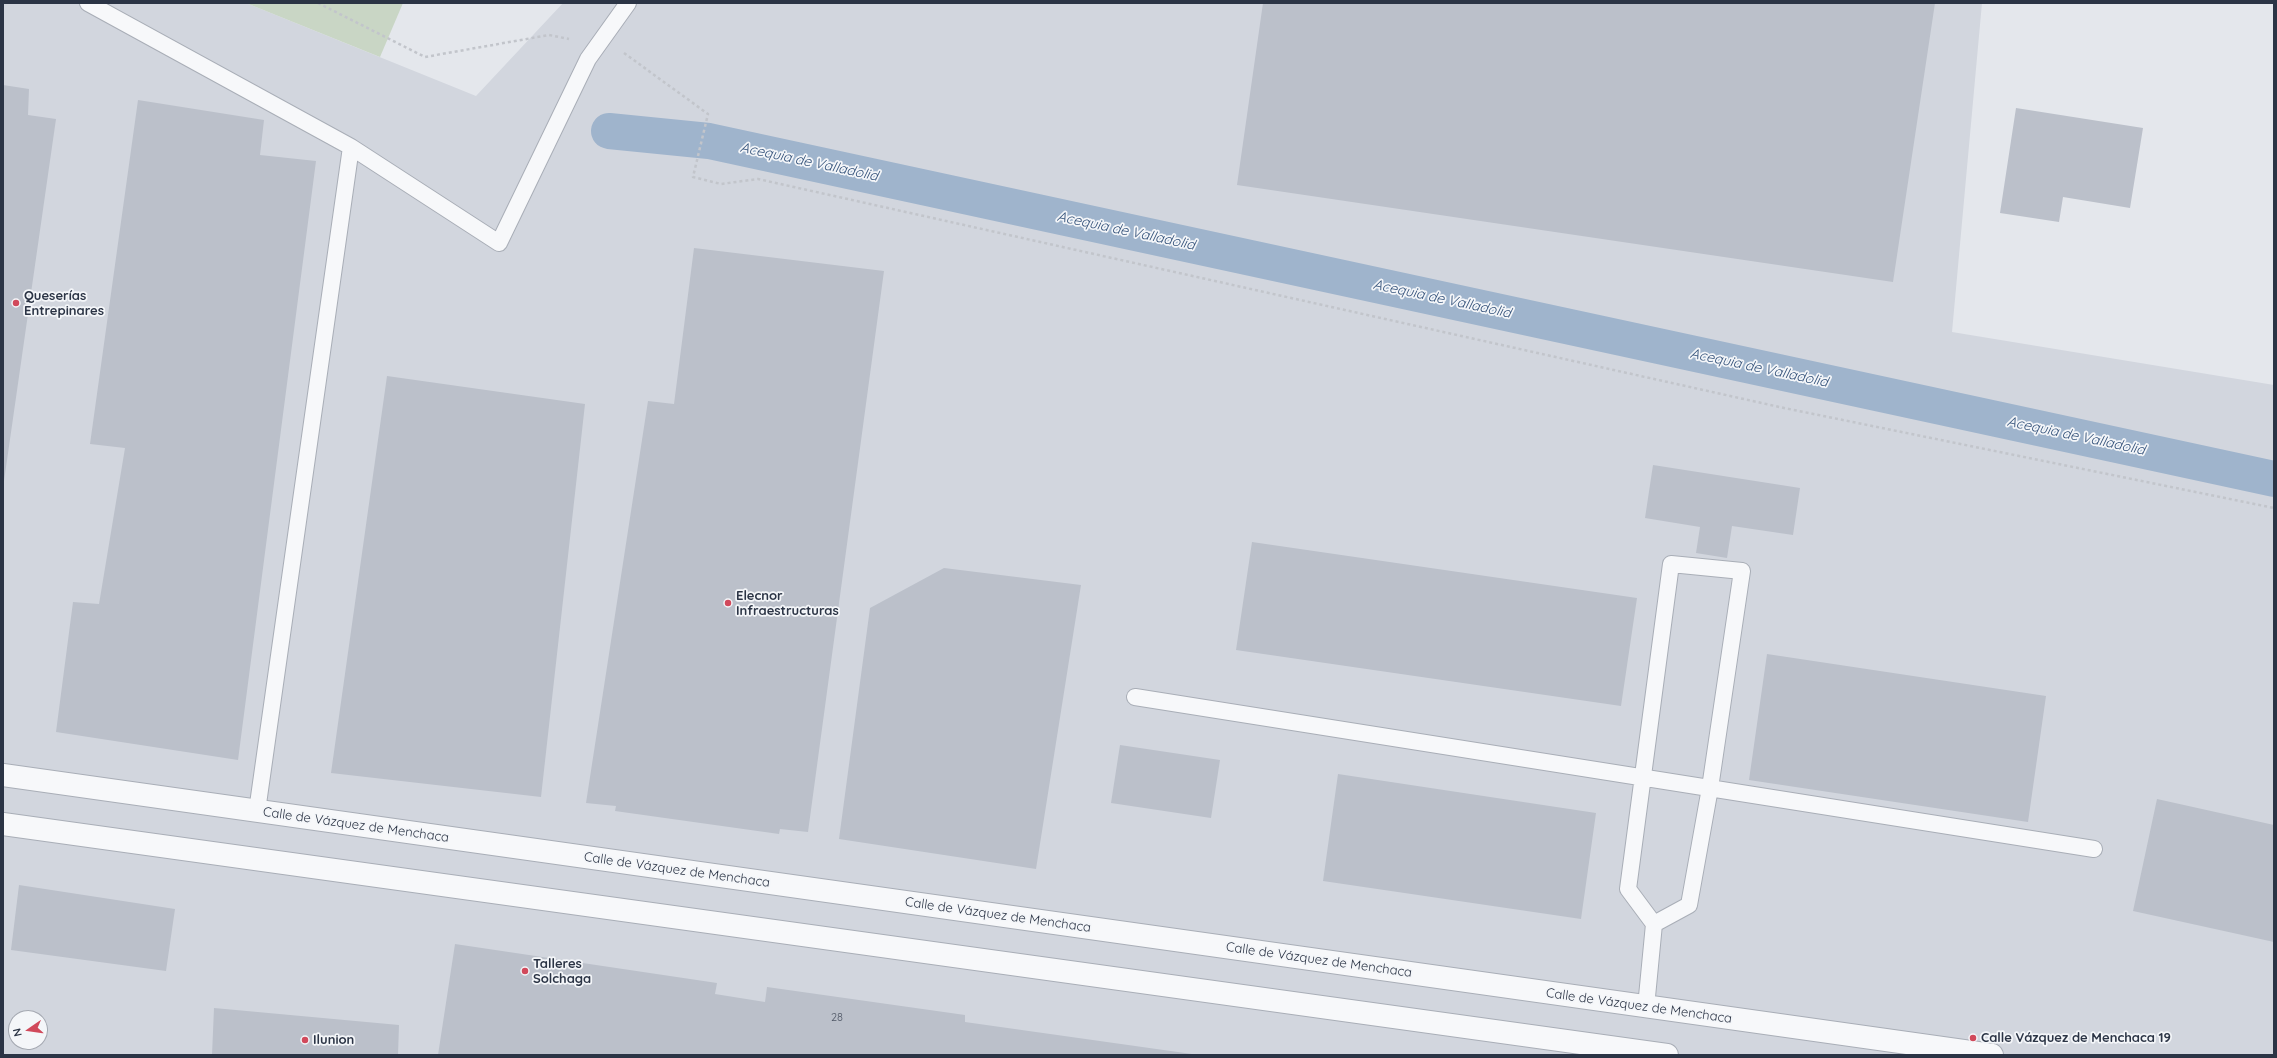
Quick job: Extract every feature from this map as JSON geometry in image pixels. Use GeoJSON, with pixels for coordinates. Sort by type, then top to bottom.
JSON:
{"type":"FeatureCollection","features":[{"type":"Feature","properties":{"kind":"street","name":"Calle de Vázquez de Menchaca"},"geometry":{"type":"LineString","coordinates":[[3,775],[1992,1055]]}},
{"type":"Feature","properties":{"kind":"street"},"geometry":{"type":"LineString","coordinates":[[3,824],[1667,1055]]}},
{"type":"Feature","properties":{"kind":"lane"},"geometry":{"type":"LineString","coordinates":[[88,3],[351,147],[499,243],[588,59],[628,3]]}},
{"type":"Feature","properties":{"kind":"lane"},"geometry":{"type":"LineString","coordinates":[[257,811],[351,147]]}},
{"type":"Feature","properties":{"kind":"lane"},"geometry":{"type":"LineString","coordinates":[[1646,1006],[1654,924],[1628,889],[1671,564],[1742,571],[1710,788],[1689,905],[1654,924]]}},
{"type":"Feature","properties":{"kind":"lane"},"geometry":{"type":"LineString","coordinates":[[1135,697],[2094,849]]}},
{"type":"Feature","properties":{"kind":"path"},"geometry":{"type":"LineString","coordinates":[[318,3],[425,57],[549,35],[599,44],[621,51],[708,114],[693,177],[721,184],[758,179],[1784,408],[2274,508]]}},
{"type":"Feature","properties":{"kind":"shaded area"},"geometry":{"type":"Polygon","coordinates":[[[3,3],[246,3],[476,96],[563,3],[1982,3],[1952,332],[2274,385],[2274,1055],[3,1055],[3,3]]]}},
{"type":"Feature","properties":{"kind":"green space"},"geometry":{"type":"Polygon","coordinates":[[[246,3],[403,3],[380,57],[246,3]]]}},
{"type":"Feature","properties":{"kind":"building"},"geometry":{"type":"Polygon","coordinates":[[[1263,3],[1935,3],[1893,282],[1237,185],[1263,3]]]}},
{"type":"Feature","properties":{"kind":"building","name":"Queserías Entrepinares"},"geometry":{"type":"Polygon","coordinates":[[[3,85],[29,89],[28,115],[56,119],[4,481],[3,85]]]}},
{"type":"Feature","properties":{"kind":"building"},"geometry":{"type":"Polygon","coordinates":[[[138,100],[264,120],[260,155],[316,161],[238,760],[56,732],[73,602],[99,604],[125,448],[90,444],[138,100]]]}},
{"type":"Feature","properties":{"kind":"building"},"geometry":{"type":"Polygon","coordinates":[[[2016,108],[2143,128],[2130,208],[2063,197],[2059,222],[2000,213],[2016,108]]]}},
{"type":"Feature","properties":{"kind":"building","name":"Elecnor Infraestructuras"},"geometry":{"type":"Polygon","coordinates":[[[694,248],[884,271],[808,832],[780,829],[779,834],[615,811],[616,806],[586,803],[648,401],[674,404],[694,248]]]}},
{"type":"Feature","properties":{"kind":"building"},"geometry":{"type":"Polygon","coordinates":[[[387,376],[585,404],[541,797],[331,773],[387,376]]]}},
{"type":"Feature","properties":{"kind":"building"},"geometry":{"type":"Polygon","coordinates":[[[1653,465],[1800,488],[1793,535],[1732,526],[1727,558],[1696,553],[1700,527],[1645,518],[1653,465]]]}},
{"type":"Feature","properties":{"kind":"building"},"geometry":{"type":"Polygon","coordinates":[[[1252,542],[1637,598],[1621,706],[1236,650],[1252,542]]]}},
{"type":"Feature","properties":{"kind":"building"},"geometry":{"type":"Polygon","coordinates":[[[944,568],[1081,585],[1036,869],[839,839],[870,608],[944,568]]]}},
{"type":"Feature","properties":{"kind":"building"},"geometry":{"type":"Polygon","coordinates":[[[1767,654],[2046,696],[2028,822],[1749,780],[1767,654]]]}},
{"type":"Feature","properties":{"kind":"building"},"geometry":{"type":"Polygon","coordinates":[[[1120,745],[1220,760],[1211,818],[1111,803],[1120,745]]]}},
{"type":"Feature","properties":{"kind":"building"},"geometry":{"type":"Polygon","coordinates":[[[1338,774],[1596,813],[1581,919],[1323,881],[1338,774]]]}},
{"type":"Feature","properties":{"kind":"building"},"geometry":{"type":"Polygon","coordinates":[[[2157,799],[2274,825],[2274,942],[2133,911],[2157,799]]]}},
{"type":"Feature","properties":{"kind":"building"},"geometry":{"type":"Polygon","coordinates":[[[19,885],[175,909],[166,971],[11,950],[19,885]]]}},
{"type":"Feature","properties":{"kind":"building"},"geometry":{"type":"Polygon","coordinates":[[[455,944],[717,983],[715,994],[765,1002],[767,987],[965,1015],[965,1022],[1199,1055],[438,1055],[455,944]]]}},
{"type":"Feature","properties":{"kind":"building","name":"Ilunion"},"geometry":{"type":"Polygon","coordinates":[[[214,1008],[399,1025],[398,1055],[212,1055],[214,1008]]]}},
{"type":"Feature","properties":{"kind":"waterway","name":"Acequia de Valladolid"},"geometry":{"type":"LineString","coordinates":[[609,131],[709,141],[2274,479]]}},
{"type":"Feature","properties":{"kind":"place","name":"Queserías Entrepinares"},"geometry":{"type":"Point","coordinates":[16,303]}},
{"type":"Feature","properties":{"kind":"place","name":"Elecnor Infraestructuras"},"geometry":{"type":"Point","coordinates":[728,603]}},
{"type":"Feature","properties":{"kind":"place","name":"Talleres Solchaga"},"geometry":{"type":"Point","coordinates":[525,971]}},
{"type":"Feature","properties":{"kind":"place","name":"Calle Vázquez de Menchaca 19"},"geometry":{"type":"Point","coordinates":[1973,1038]}},
{"type":"Feature","properties":{"kind":"place","name":"Ilunion"},"geometry":{"type":"Point","coordinates":[305,1040]}}]}
